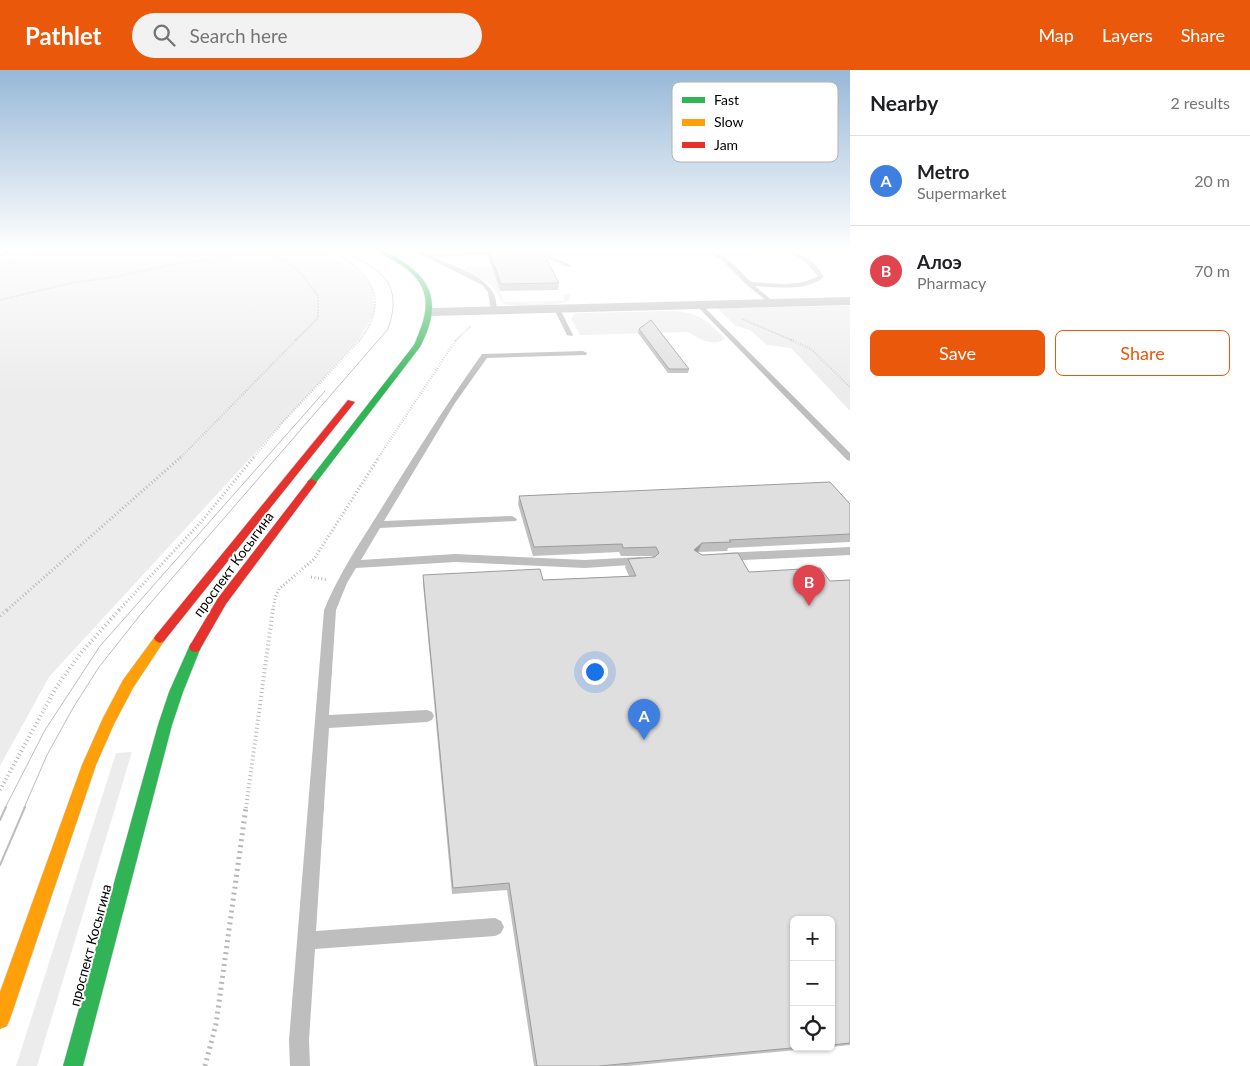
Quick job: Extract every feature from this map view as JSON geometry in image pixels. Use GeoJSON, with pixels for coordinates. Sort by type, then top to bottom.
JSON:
{"type":"FeatureCollection","features":[{"type":"Feature","properties":{"kind":"main road"},"geometry":{"type":"LineString","coordinates":[[430,297],[431,312]]}},
{"type":"Feature","properties":{"kind":"main road","name":"проспект Косыгина"},"geometry":{"type":"LineString","coordinates":[[73,1066],[164,725],[176,689],[190,657],[222,601],[417,345],[425,332],[431,312]]}},
{"type":"Feature","properties":{"kind":"main road","name":"проспект Косыгина"},"geometry":{"type":"LineString","coordinates":[[0,1019],[89,765],[108,722],[128,684],[173,620],[355,396]]}},
{"type":"Feature","properties":{"kind":"street"},"geometry":{"type":"LineString","coordinates":[[431,312],[850,301]]}},
{"type":"Feature","properties":{"kind":"lane"},"geometry":{"type":"LineString","coordinates":[[492,297],[494,311]]}},
{"type":"Feature","properties":{"kind":"lane"},"geometry":{"type":"LineString","coordinates":[[765,297],[773,304]]}},
{"type":"Feature","properties":{"kind":"lane"},"geometry":{"type":"LineString","coordinates":[[705,306],[850,458]]}},
{"type":"Feature","properties":{"kind":"lane"},"geometry":{"type":"LineString","coordinates":[[557,309],[570,335]]}},
{"type":"Feature","properties":{"kind":"lane"},"geometry":{"type":"LineString","coordinates":[[300,1066],[299,1040],[330,610],[341,584],[376,525],[451,403],[485,356],[583,353]]}},
{"type":"Feature","properties":{"kind":"lane"},"geometry":{"type":"LineString","coordinates":[[376,525],[512,519]]}},
{"type":"Feature","properties":{"kind":"lane"},"geometry":{"type":"LineString","coordinates":[[708,558],[850,551]]}},
{"type":"Feature","properties":{"kind":"lane"},"geometry":{"type":"LineString","coordinates":[[353,564],[456,558],[585,564],[648,560]]}},
{"type":"Feature","properties":{"kind":"lane"},"geometry":{"type":"LineString","coordinates":[[323,722],[427,716]]}},
{"type":"Feature","properties":{"kind":"lane"},"geometry":{"type":"LineString","coordinates":[[307,941],[495,927]]}},
{"type":"Feature","properties":{"kind":"path"},"geometry":{"type":"LineString","coordinates":[[0,616],[171,467],[318,318],[318,297]]}},
{"type":"Feature","properties":{"kind":"path"},"geometry":{"type":"LineString","coordinates":[[0,790],[38,716],[65,674],[88,644],[148,577],[191,534],[279,428],[332,373],[362,338],[375,313],[376,297]]}},
{"type":"Feature","properties":{"kind":"path"},"geometry":{"type":"LineString","coordinates":[[705,306],[811,349],[850,387]]}},
{"type":"Feature","properties":{"kind":"path"},"geometry":{"type":"LineString","coordinates":[[205,1066],[216,1024],[275,598],[279,589],[314,559],[450,349],[459,336],[470,328],[473,321]]}},
{"type":"Feature","properties":{"kind":"path"},"geometry":{"type":"LineString","coordinates":[[0,781],[7,777]]}},
{"type":"Feature","properties":{"kind":"shaded area"},"geometry":{"type":"Polygon","coordinates":[[[0,297],[373,297],[375,312],[357,342],[49,677],[0,766],[0,297]]]}},
{"type":"Feature","properties":{"kind":"shaded area"},"geometry":{"type":"Polygon","coordinates":[[[499,297],[502,297],[504,302],[564,301],[563,297],[570,297],[570,300],[566,302],[538,306],[510,305],[501,301],[499,297]]]}},
{"type":"Feature","properties":{"kind":"shaded area"},"geometry":{"type":"Polygon","coordinates":[[[850,306],[850,411],[791,348],[767,345],[750,330],[736,326],[717,308],[850,306]]]}},
{"type":"Feature","properties":{"kind":"shaded area"},"geometry":{"type":"Polygon","coordinates":[[[676,311],[692,314],[704,319],[725,339],[711,342],[688,332],[580,335],[571,319],[574,314],[578,313],[676,311]]]}},
{"type":"Feature","properties":{"kind":"shaded area"},"geometry":{"type":"Polygon","coordinates":[[[132,752],[37,1066],[16,1066],[116,753],[132,752]]]}},
{"type":"Feature","properties":{"kind":"building"},"geometry":{"type":"Polygon","coordinates":[[[651,320],[689,369],[669,369],[639,329],[651,320]]]}},
{"type":"Feature","properties":{"kind":"building"},"geometry":{"type":"Polygon","coordinates":[[[830,482],[850,504],[850,534],[729,540],[731,542],[702,543],[694,550],[702,555],[738,553],[749,572],[820,568],[830,581],[850,580],[850,1043],[835,1045],[835,916],[790,916],[790,1048],[599,1066],[537,1066],[509,883],[453,888],[423,575],[540,569],[543,580],[636,576],[628,559],[655,557],[659,553],[656,547],[623,548],[622,544],[534,547],[519,496],[830,482]]]}},
{"type":"Feature","properties":{"kind":"tram line"},"geometry":{"type":"LineString","coordinates":[[24,808],[47,755],[73,708],[99,667],[141,614],[388,329],[392,313],[393,297]]}},
{"type":"Feature","properties":{"kind":"tram line"},"geometry":{"type":"LineString","coordinates":[[5,808],[45,730],[100,646],[325,391]]}},
{"type":"Feature","properties":{"kind":"tram line"},"geometry":{"type":"LineString","coordinates":[[0,820],[6,807]]}},
{"type":"Feature","properties":{"kind":"tram line"},"geometry":{"type":"LineString","coordinates":[[0,865],[25,807]]}},
{"type":"Feature","properties":{"kind":"traffic: fast"},"geometry":{"type":"LineString","coordinates":[[312,482],[417,345],[425,328],[429,313],[428,297]]}},
{"type":"Feature","properties":{"kind":"traffic: fast"},"geometry":{"type":"LineString","coordinates":[[73,1066],[165,725],[176,692],[195,647]]}},
{"type":"Feature","properties":{"kind":"traffic: slow"},"geometry":{"type":"LineString","coordinates":[[0,1019],[89,765],[108,722],[128,684],[160,638]]}},
{"type":"Feature","properties":{"kind":"traffic: jam"},"geometry":{"type":"LineString","coordinates":[[160,638],[351,402]]}},
{"type":"Feature","properties":{"kind":"traffic: jam"},"geometry":{"type":"LineString","coordinates":[[195,647],[222,601],[312,482]]}},
{"type":"Feature","properties":{"kind":"place","name":"Алоэ"},"geometry":{"type":"Point","coordinates":[809,606]}},
{"type":"Feature","properties":{"kind":"place","name":"Metro"},"geometry":{"type":"Point","coordinates":[644,740]}}]}
